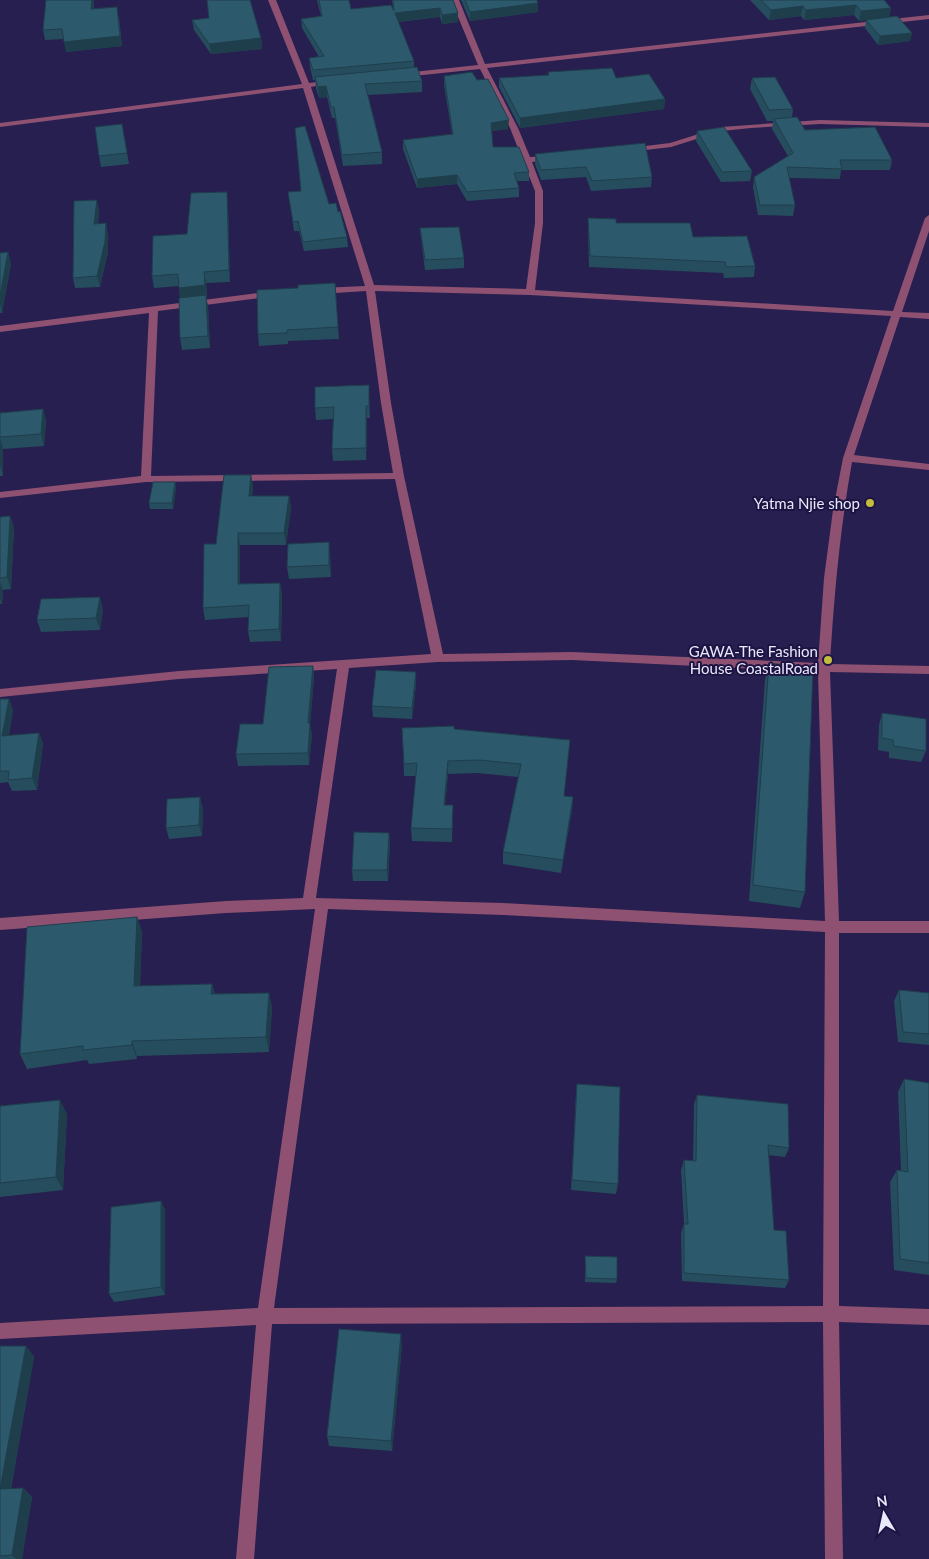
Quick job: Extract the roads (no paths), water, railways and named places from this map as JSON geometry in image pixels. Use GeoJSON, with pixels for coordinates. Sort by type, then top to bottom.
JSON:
{"type":"FeatureCollection","features":[{"type":"Feature","properties":{"kind":"street"},"geometry":{"type":"LineString","coordinates":[[272,0],[306,85],[370,288],[386,403],[399,476],[438,658]]}},
{"type":"Feature","properties":{"kind":"street"},"geometry":{"type":"LineString","coordinates":[[455,0],[483,68],[514,128],[538,191],[539,215],[530,292]]}},
{"type":"Feature","properties":{"kind":"street"},"geometry":{"type":"LineString","coordinates":[[394,76],[483,68],[929,17]]}},
{"type":"Feature","properties":{"kind":"street"},"geometry":{"type":"LineString","coordinates":[[0,125],[346,81]]}},
{"type":"Feature","properties":{"kind":"street"},"geometry":{"type":"LineString","coordinates":[[623,150],[671,145],[721,129],[751,126],[820,122],[929,125]]}},
{"type":"Feature","properties":{"kind":"street"},"geometry":{"type":"LineString","coordinates":[[527,160],[566,156]]}},
{"type":"Feature","properties":{"kind":"street"},"geometry":{"type":"LineString","coordinates":[[834,1559],[831,1314],[832,927],[824,668],[830,578],[838,510],[848,458],[929,218]]}},
{"type":"Feature","properties":{"kind":"street"},"geometry":{"type":"LineString","coordinates":[[313,292],[370,288],[530,292],[929,316]]}},
{"type":"Feature","properties":{"kind":"street"},"geometry":{"type":"LineString","coordinates":[[0,329],[256,295],[285,293]]}},
{"type":"Feature","properties":{"kind":"street"},"geometry":{"type":"LineString","coordinates":[[146,479],[154,308]]}},
{"type":"Feature","properties":{"kind":"street"},"geometry":{"type":"LineString","coordinates":[[848,458],[929,467]]}},
{"type":"Feature","properties":{"kind":"street"},"geometry":{"type":"LineString","coordinates":[[0,495],[146,479],[399,476]]}},
{"type":"Feature","properties":{"kind":"street"},"geometry":{"type":"LineString","coordinates":[[0,694],[179,675],[343,666],[438,658],[572,656],[824,668],[929,670]]}},
{"type":"Feature","properties":{"kind":"street"},"geometry":{"type":"LineString","coordinates":[[245,1559],[266,1316],[343,666]]}},
{"type":"Feature","properties":{"kind":"street"},"geometry":{"type":"LineString","coordinates":[[0,924],[226,907],[315,903],[504,909],[832,927],[929,927]]}},
{"type":"Feature","properties":{"kind":"street"},"geometry":{"type":"LineString","coordinates":[[0,1331],[266,1316],[831,1314],[929,1317]]}},
{"type":"Feature","properties":{"kind":"place","name":"Yatma Njie shop"},"geometry":{"type":"Point","coordinates":[870,503]}},
{"type":"Feature","properties":{"kind":"place","name":"GAWA-The Fashion House CoastalRoad"},"geometry":{"type":"Point","coordinates":[828,660]}}]}
